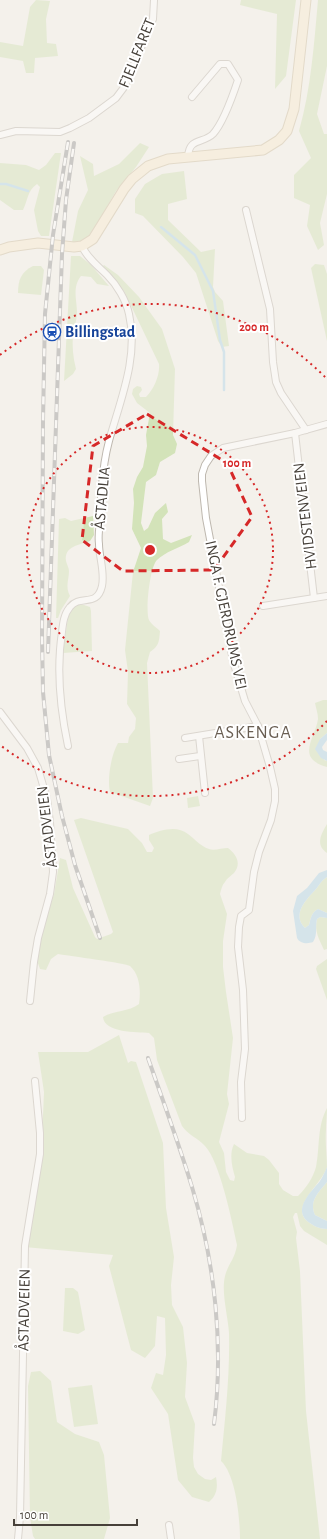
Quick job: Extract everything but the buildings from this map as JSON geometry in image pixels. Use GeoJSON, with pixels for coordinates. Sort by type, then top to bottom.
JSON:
{"type":"FeatureCollection","features":[{"type":"Feature","properties":{"kind":"main road"},"geometry":{"type":"LineString","coordinates":[[0,250],[38,243],[74,247],[82,246],[93,239],[132,179],[148,166],[168,159],[263,150],[279,140],[287,131],[294,108],[306,0]]}},
{"type":"Feature","properties":{"kind":"street","name":"FJELLFARET"},"geometry":{"type":"LineString","coordinates":[[0,135],[16,132],[60,132],[89,118],[116,98],[125,86],[153,18],[155,4],[154,0]]}},
{"type":"Feature","properties":{"kind":"street"},"geometry":{"type":"LineString","coordinates":[[188,157],[190,148],[194,142],[207,138],[213,134],[220,123],[238,80],[232,68],[228,64],[220,64],[192,97]]}},
{"type":"Feature","properties":{"kind":"street"},"geometry":{"type":"LineString","coordinates":[[246,210],[270,309],[273,362],[276,382],[281,393],[306,430]]}},
{"type":"Feature","properties":{"kind":"street","name":"ÅSTADLIA"},"geometry":{"type":"LineString","coordinates":[[68,746],[60,702],[58,680],[59,653],[62,631],[64,619],[70,605],[78,601],[92,600],[96,597],[102,586],[102,568],[98,542],[103,470],[109,441],[128,375],[132,331],[129,313],[113,281],[86,254],[82,246]]}},
{"type":"Feature","properties":{"kind":"street"},"geometry":{"type":"LineString","coordinates":[[295,433],[327,424]]}},
{"type":"Feature","properties":{"kind":"street","name":"INGA F. GJERDRUMS VEI"},"geometry":{"type":"LineString","coordinates":[[242,1118],[241,1082],[245,1049],[243,990],[238,947],[239,927],[241,916],[249,910],[254,872],[259,852],[271,820],[275,801],[275,789],[258,726],[245,701],[237,679],[206,518],[202,485],[203,470],[208,459],[215,452],[227,446],[295,433]]}},
{"type":"Feature","properties":{"kind":"street","name":"HVIDSTENVEIEN"},"geometry":{"type":"LineString","coordinates":[[295,433],[314,598]]}},
{"type":"Feature","properties":{"kind":"street"},"geometry":{"type":"LineString","coordinates":[[263,606],[327,596]]}},
{"type":"Feature","properties":{"kind":"street","name":"ÅSTADVEIEN"},"geometry":{"type":"LineString","coordinates":[[0,712],[26,748],[38,768],[47,799],[50,822],[53,872],[50,894],[38,938],[30,1001]]}},
{"type":"Feature","properties":{"kind":"street"},"geometry":{"type":"LineString","coordinates":[[185,738],[258,726]]}},
{"type":"Feature","properties":{"kind":"street"},"geometry":{"type":"LineString","coordinates":[[199,736],[205,793]]}},
{"type":"Feature","properties":{"kind":"street"},"geometry":{"type":"LineString","coordinates":[[179,759],[200,756]]}},
{"type":"Feature","properties":{"kind":"street","name":"ÅSTADVEIEN"},"geometry":{"type":"LineString","coordinates":[[18,1539],[20,1517],[25,1246],[40,1154],[40,1133],[35,1081]]}},
{"type":"Feature","properties":{"kind":"street"},"geometry":{"type":"LineString","coordinates":[[169,1525],[172,1539]]}},
{"type":"Feature","properties":{"kind":"highlighted area"},"geometry":{"type":"Polygon","coordinates":[[[147,414],[227,463],[252,517],[214,570],[123,571],[82,540],[93,446],[147,414]]]}},
{"type":"Feature","properties":{"kind":"green space"},"geometry":{"type":"Polygon","coordinates":[[[36,0],[50,1],[46,19],[47,43],[56,44],[58,56],[35,58],[34,73],[26,73],[23,61],[0,57],[0,42],[23,46],[30,7],[36,0]]]}},
{"type":"Feature","properties":{"kind":"green space"},"geometry":{"type":"Polygon","coordinates":[[[241,0],[296,0],[286,76],[275,89],[277,14],[240,5],[241,0]]]}},
{"type":"Feature","properties":{"kind":"green space"},"geometry":{"type":"Polygon","coordinates":[[[318,0],[327,0],[327,66],[317,114],[324,134],[327,134],[327,194],[320,223],[324,245],[318,250],[307,226],[310,205],[294,198],[294,175],[311,158],[299,131],[309,83],[318,0]]]}},
{"type":"Feature","properties":{"kind":"green space"},"geometry":{"type":"Polygon","coordinates":[[[140,143],[149,147],[136,167],[116,191],[97,224],[88,237],[79,242],[72,242],[78,211],[88,190],[80,156],[93,164],[94,176],[119,164],[140,143]]]}},
{"type":"Feature","properties":{"kind":"green space"},"geometry":{"type":"Polygon","coordinates":[[[55,153],[61,153],[49,236],[41,236],[38,231],[34,210],[40,187],[37,184],[31,190],[23,210],[14,210],[0,200],[0,163],[26,165],[39,170],[46,165],[55,153]]]}},
{"type":"Feature","properties":{"kind":"green space"},"geometry":{"type":"Polygon","coordinates":[[[184,171],[187,199],[168,204],[168,220],[201,252],[215,249],[213,287],[215,292],[223,301],[229,346],[222,347],[218,341],[196,273],[183,257],[143,216],[135,213],[135,199],[145,184],[162,174],[184,171]]]}},
{"type":"Feature","properties":{"kind":"green space"},"geometry":{"type":"Polygon","coordinates":[[[71,256],[80,256],[91,265],[109,286],[97,284],[91,277],[81,276],[78,280],[76,289],[77,315],[73,331],[73,356],[76,369],[73,374],[64,381],[71,256]]]}},
{"type":"Feature","properties":{"kind":"green space"},"geometry":{"type":"Polygon","coordinates":[[[315,264],[324,265],[327,274],[327,341],[311,268],[315,264]]]}},
{"type":"Feature","properties":{"kind":"green space"},"geometry":{"type":"Polygon","coordinates":[[[104,265],[118,275],[139,297],[162,329],[175,369],[173,435],[177,444],[175,453],[160,462],[156,475],[146,482],[141,523],[144,531],[148,528],[155,513],[166,503],[168,512],[162,519],[163,539],[171,543],[192,535],[189,542],[168,552],[157,560],[154,564],[150,579],[148,615],[149,620],[160,631],[158,643],[150,652],[147,663],[153,798],[150,806],[110,792],[109,774],[118,743],[128,743],[129,737],[135,729],[136,718],[127,704],[128,672],[125,650],[133,572],[141,548],[132,529],[134,503],[133,489],[137,477],[143,467],[147,446],[146,435],[150,413],[137,403],[132,394],[133,389],[137,386],[141,387],[142,390],[139,394],[140,397],[146,397],[156,382],[159,373],[159,364],[124,291],[103,266],[104,265]]]}},
{"type":"Feature","properties":{"kind":"green space"},"geometry":{"type":"Polygon","coordinates":[[[33,266],[41,266],[44,270],[41,295],[18,293],[21,277],[29,268],[33,266]]]}},
{"type":"Feature","properties":{"kind":"green space"},"geometry":{"type":"Polygon","coordinates":[[[93,516],[94,535],[90,541],[77,545],[67,552],[66,561],[69,571],[67,586],[70,596],[58,618],[56,618],[59,519],[65,518],[71,521],[93,516]]]}},
{"type":"Feature","properties":{"kind":"green space"},"geometry":{"type":"Polygon","coordinates":[[[81,604],[90,607],[91,611],[92,651],[63,653],[68,617],[73,607],[81,604]]]}},
{"type":"Feature","properties":{"kind":"green space"},"geometry":{"type":"Polygon","coordinates":[[[327,700],[327,733],[320,739],[324,760],[327,761],[327,767],[317,763],[312,759],[309,753],[309,747],[318,719],[315,703],[327,700]]]}},
{"type":"Feature","properties":{"kind":"green space"},"geometry":{"type":"Polygon","coordinates":[[[198,796],[200,806],[188,808],[187,798],[198,796]]]}},
{"type":"Feature","properties":{"kind":"green space"},"geometry":{"type":"Polygon","coordinates":[[[81,818],[128,829],[142,843],[147,852],[152,852],[154,848],[149,840],[149,835],[159,831],[174,829],[184,831],[206,848],[216,850],[228,848],[236,856],[238,866],[234,873],[224,883],[220,894],[227,914],[223,941],[223,967],[233,1038],[227,1094],[229,1104],[219,1142],[224,1153],[226,1172],[230,1180],[234,1181],[235,1177],[231,1156],[234,1144],[247,1153],[264,1156],[269,1160],[279,1173],[279,1184],[283,1190],[293,1196],[298,1196],[309,1183],[315,1171],[320,1129],[327,1108],[327,1167],[320,1180],[309,1194],[302,1208],[303,1215],[307,1221],[317,1227],[327,1229],[327,1245],[304,1231],[300,1226],[297,1213],[295,1213],[293,1217],[297,1232],[296,1238],[300,1271],[306,1411],[320,1539],[240,1539],[238,1509],[234,1487],[226,1468],[221,1461],[229,1365],[229,1333],[224,1297],[224,1282],[226,1272],[235,1254],[237,1245],[225,1192],[216,1165],[205,1146],[187,1132],[182,1126],[157,1060],[154,1038],[149,1033],[129,1032],[115,1029],[105,1022],[103,1017],[135,1007],[139,1004],[140,989],[136,974],[130,966],[108,961],[58,954],[51,959],[46,970],[40,969],[36,958],[54,894],[60,858],[66,860],[73,888],[95,937],[97,939],[113,932],[74,820],[81,818]]]}},
{"type":"Feature","properties":{"kind":"green space"},"geometry":{"type":"Polygon","coordinates":[[[327,824],[327,853],[321,846],[320,839],[327,824]]]}},
{"type":"Feature","properties":{"kind":"green space"},"geometry":{"type":"Polygon","coordinates":[[[327,877],[327,913],[318,909],[314,912],[309,925],[305,928],[301,923],[300,917],[302,907],[321,882],[327,877]]]}},
{"type":"Feature","properties":{"kind":"green space"},"geometry":{"type":"Polygon","coordinates":[[[320,917],[327,918],[327,949],[324,950],[319,939],[316,923],[317,919],[320,917]]]}},
{"type":"Feature","properties":{"kind":"green space"},"geometry":{"type":"Polygon","coordinates":[[[327,959],[327,1000],[316,969],[317,966],[327,959]]]}},
{"type":"Feature","properties":{"kind":"green space"},"geometry":{"type":"Polygon","coordinates":[[[119,1035],[128,1063],[131,1061],[136,1062],[163,1143],[166,1208],[174,1257],[171,1285],[172,1305],[183,1327],[187,1363],[185,1397],[195,1424],[193,1458],[194,1467],[198,1474],[205,1479],[211,1480],[216,1477],[216,1491],[214,1497],[209,1502],[192,1497],[178,1480],[168,1414],[151,1388],[156,1373],[163,1375],[166,1355],[165,1318],[157,1316],[155,1346],[145,1358],[131,1350],[109,1266],[113,1255],[24,1247],[41,1161],[44,1092],[38,1052],[88,1052],[119,1035]]]}},
{"type":"Feature","properties":{"kind":"green space"},"geometry":{"type":"Polygon","coordinates":[[[327,1182],[327,1221],[315,1215],[313,1205],[315,1197],[327,1182]]]}},
{"type":"Feature","properties":{"kind":"green space"},"geometry":{"type":"Polygon","coordinates":[[[65,1288],[73,1288],[78,1292],[85,1330],[78,1334],[63,1331],[65,1288]]]}},
{"type":"Feature","properties":{"kind":"green space"},"geometry":{"type":"Polygon","coordinates":[[[40,1371],[51,1381],[57,1422],[75,1434],[99,1442],[104,1455],[110,1518],[104,1539],[35,1539],[33,1536],[30,1517],[28,1386],[31,1372],[40,1371]]]}},
{"type":"Feature","properties":{"kind":"green space"},"geometry":{"type":"Polygon","coordinates":[[[92,1385],[98,1424],[74,1427],[68,1388],[92,1385]]]}},
{"type":"Feature","properties":{"kind":"water"},"geometry":{"type":"Polygon","coordinates":[[[327,733],[327,740],[322,747],[323,750],[327,752],[327,761],[321,758],[315,749],[320,739],[327,733]]]}},
{"type":"Feature","properties":{"kind":"water"},"geometry":{"type":"Polygon","coordinates":[[[327,870],[327,877],[305,902],[300,912],[300,917],[301,923],[305,928],[309,925],[313,914],[318,909],[327,913],[327,918],[320,917],[317,919],[313,942],[302,942],[297,938],[293,911],[297,896],[307,888],[319,873],[327,870]]]}},
{"type":"Feature","properties":{"kind":"water"},"geometry":{"type":"Polygon","coordinates":[[[327,1167],[327,1182],[315,1197],[313,1210],[315,1215],[327,1221],[327,1229],[319,1228],[309,1223],[303,1216],[302,1211],[305,1200],[320,1181],[327,1167]]]}},
{"type":"Feature","properties":{"kind":"waterway"},"geometry":{"type":"LineString","coordinates":[[0,184],[6,184],[28,191]]}},
{"type":"Feature","properties":{"kind":"waterway"},"geometry":{"type":"LineString","coordinates":[[161,227],[195,255],[213,291],[220,340],[224,352],[224,390]]}},
{"type":"Feature","properties":{"kind":"railway"},"geometry":{"type":"LineString","coordinates":[[68,142],[53,235],[45,314],[43,421],[43,692],[49,755],[62,816],[75,865],[100,938]]}},
{"type":"Feature","properties":{"kind":"railway"},"geometry":{"type":"LineString","coordinates":[[48,652],[62,254],[66,200],[74,143]]}},
{"type":"Feature","properties":{"kind":"railway"},"geometry":{"type":"LineString","coordinates":[[148,1058],[187,1171],[207,1245],[212,1275],[217,1335],[217,1395],[214,1424]]}},
{"type":"Feature","properties":{"kind":"place","name":"Billingstad"},"geometry":{"type":"Point","coordinates":[52,332]}},
{"type":"Feature","properties":{"kind":"district","name":"ASKENGA"},"geometry":{"type":"Point","coordinates":[253,733]}}]}
